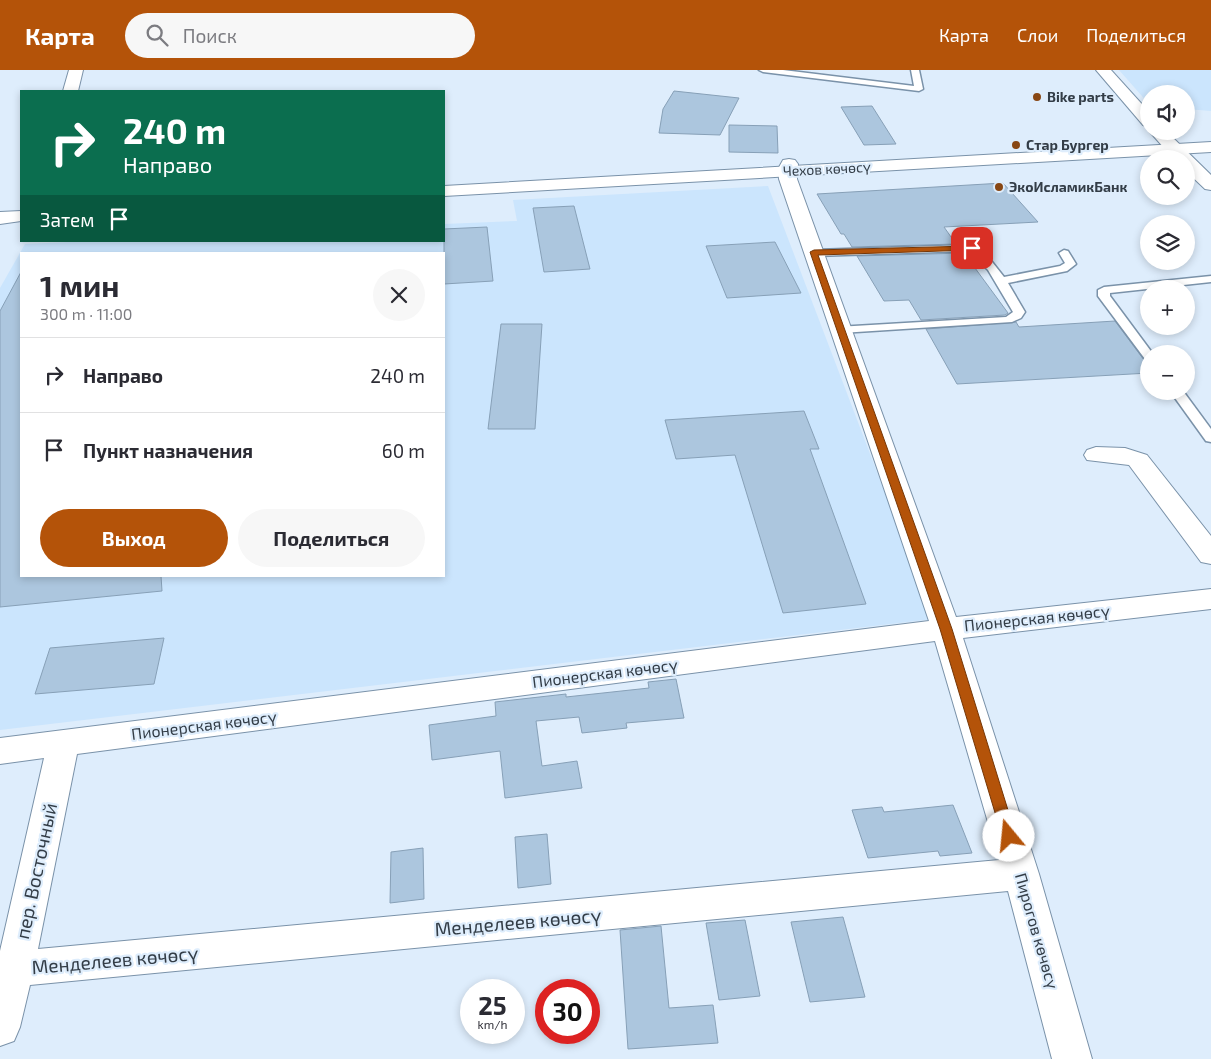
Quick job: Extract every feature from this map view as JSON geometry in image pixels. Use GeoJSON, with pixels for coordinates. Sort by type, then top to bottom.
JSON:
{"type":"FeatureCollection","features":[{"type":"Feature","properties":{"kind":"street"},"geometry":{"type":"LineString","coordinates":[[71,90],[76,70]]}},
{"type":"Feature","properties":{"kind":"street"},"geometry":{"type":"LineString","coordinates":[[1103,70],[1140,112]]}},
{"type":"Feature","properties":{"kind":"street","name":"Чехов көчөсү"},"geometry":{"type":"LineString","coordinates":[[1177,147],[1211,141]]}},
{"type":"Feature","properties":{"kind":"street","name":"Чехов көчөсү"},"geometry":{"type":"LineString","coordinates":[[445,191],[1146,147],[1211,147]]}},
{"type":"Feature","properties":{"kind":"street"},"geometry":{"type":"LineString","coordinates":[[1177,147],[1211,185]]}},
{"type":"Feature","properties":{"kind":"street","name":"Чехов көчөсү"},"geometry":{"type":"LineString","coordinates":[[445,184],[785,170]]}},
{"type":"Feature","properties":{"kind":"street","name":"Пирогов көчөсү"},"geometry":{"type":"LineString","coordinates":[[785,170],[946,629],[1021,874],[1072,1059]]}},
{"type":"Feature","properties":{"kind":"street"},"geometry":{"type":"LineString","coordinates":[[0,210],[20,208]]}},
{"type":"Feature","properties":{"kind":"street"},"geometry":{"type":"LineString","coordinates":[[0,218],[20,216]]}},
{"type":"Feature","properties":{"kind":"street"},"geometry":{"type":"LineString","coordinates":[[1096,455],[1125,456],[1138,460],[1211,554]]}},
{"type":"Feature","properties":{"kind":"street","name":"Пионерская көчөсү"},"geometry":{"type":"LineString","coordinates":[[0,750],[63,744],[946,629],[1211,599]]}},
{"type":"Feature","properties":{"kind":"street","name":"пер. Восточный"},"geometry":{"type":"LineString","coordinates":[[0,1027],[15,969],[63,744]]}},
{"type":"Feature","properties":{"kind":"street","name":"Менделеев көчөсү"},"geometry":{"type":"LineString","coordinates":[[15,969],[1021,874]]}},
{"type":"Feature","properties":{"kind":"lane"},"geometry":{"type":"LineString","coordinates":[[763,70],[919,89],[915,70]]}},
{"type":"Feature","properties":{"kind":"lane"},"geometry":{"type":"LineString","coordinates":[[814,252],[972,248],[978,252],[1001,281],[1020,312],[1017,316],[1008,320],[841,329]]}},
{"type":"Feature","properties":{"kind":"lane"},"geometry":{"type":"LineString","coordinates":[[1001,281],[1063,269],[1071,264],[1064,253]]}},
{"type":"Feature","properties":{"kind":"lane"},"geometry":{"type":"LineString","coordinates":[[1141,345],[1104,296],[1104,290],[1211,278]]}},
{"type":"Feature","properties":{"kind":"lane"},"geometry":{"type":"LineString","coordinates":[[1183,400],[1211,438]]}},
{"type":"Feature","properties":{"kind":"shaded area"},"geometry":{"type":"Polygon","coordinates":[[[1119,70],[1211,70],[1211,111],[1195,110],[1195,85],[1140,85],[1140,94],[1119,70]]]}},
{"type":"Feature","properties":{"kind":"shaded area"},"geometry":{"type":"Polygon","coordinates":[[[768,186],[933,619],[0,730],[0,288],[20,253],[20,577],[445,577],[445,252],[20,252],[25,244],[68,242],[445,242],[445,224],[517,221],[513,200],[768,186]]]}},
{"type":"Feature","properties":{"kind":"building"},"geometry":{"type":"Polygon","coordinates":[[[674,91],[739,98],[720,135],[659,133],[663,109],[674,91]]]}},
{"type":"Feature","properties":{"kind":"building"},"geometry":{"type":"Polygon","coordinates":[[[872,106],[896,144],[864,145],[841,107],[872,106]]]}},
{"type":"Feature","properties":{"kind":"building"},"geometry":{"type":"Polygon","coordinates":[[[729,125],[777,126],[778,153],[729,152],[729,125]]]}},
{"type":"Feature","properties":{"kind":"building"},"geometry":{"type":"Polygon","coordinates":[[[1003,183],[1038,222],[944,227],[956,244],[852,247],[844,234],[841,234],[817,194],[1003,183]]]}},
{"type":"Feature","properties":{"kind":"building"},"geometry":{"type":"Polygon","coordinates":[[[574,206],[590,269],[544,272],[533,208],[574,206]]]}},
{"type":"Feature","properties":{"kind":"building"},"geometry":{"type":"Polygon","coordinates":[[[487,227],[493,281],[445,284],[445,229],[487,227]]]}},
{"type":"Feature","properties":{"kind":"building"},"geometry":{"type":"Polygon","coordinates":[[[775,242],[801,293],[727,298],[706,246],[775,242]]]}},
{"type":"Feature","properties":{"kind":"building"},"geometry":{"type":"Polygon","coordinates":[[[964,253],[1008,313],[1005,315],[921,320],[909,300],[884,301],[857,256],[964,253]]]}},
{"type":"Feature","properties":{"kind":"building"},"geometry":{"type":"Polygon","coordinates":[[[20,274],[20,577],[161,577],[162,591],[0,607],[0,311],[20,274]]]}},
{"type":"Feature","properties":{"kind":"building"},"geometry":{"type":"Polygon","coordinates":[[[1115,321],[1140,355],[1140,374],[957,384],[926,329],[1016,322],[1019,327],[1115,321]]]}},
{"type":"Feature","properties":{"kind":"building"},"geometry":{"type":"Polygon","coordinates":[[[501,324],[542,324],[535,429],[488,429],[501,324]]]}},
{"type":"Feature","properties":{"kind":"building"},"geometry":{"type":"Polygon","coordinates":[[[804,411],[819,449],[810,449],[866,604],[783,613],[735,455],[676,459],[665,420],[804,411]]]}},
{"type":"Feature","properties":{"kind":"building"},"geometry":{"type":"Polygon","coordinates":[[[164,638],[154,684],[35,694],[50,648],[164,638]]]}},
{"type":"Feature","properties":{"kind":"building"},"geometry":{"type":"Polygon","coordinates":[[[676,679],[684,718],[626,723],[627,728],[582,733],[579,717],[536,721],[542,766],[577,761],[582,788],[505,798],[500,751],[432,760],[429,725],[496,716],[495,702],[566,694],[566,697],[649,688],[648,682],[676,679]]]}},
{"type":"Feature","properties":{"kind":"building"},"geometry":{"type":"Polygon","coordinates":[[[953,805],[972,853],[940,856],[938,851],[868,858],[852,810],[882,807],[884,812],[953,805]]]}},
{"type":"Feature","properties":{"kind":"building"},"geometry":{"type":"Polygon","coordinates":[[[547,834],[551,884],[518,888],[515,837],[547,834]]]}},
{"type":"Feature","properties":{"kind":"building"},"geometry":{"type":"Polygon","coordinates":[[[423,848],[424,899],[390,903],[391,852],[423,848]]]}},
{"type":"Feature","properties":{"kind":"building"},"geometry":{"type":"Polygon","coordinates":[[[843,917],[865,997],[810,1002],[791,922],[843,917]]]}},
{"type":"Feature","properties":{"kind":"building"},"geometry":{"type":"Polygon","coordinates":[[[745,920],[760,996],[719,1000],[706,923],[745,920]]]}},
{"type":"Feature","properties":{"kind":"building"},"geometry":{"type":"Polygon","coordinates":[[[661,926],[669,1008],[713,1005],[718,1043],[628,1049],[620,930],[661,926]]]}},
{"type":"Feature","properties":{"kind":"place","name":"Bike parts"},"geometry":{"type":"Point","coordinates":[1037,97]}},
{"type":"Feature","properties":{"kind":"place","name":"Стар Бургер"},"geometry":{"type":"Point","coordinates":[1016,145]}},
{"type":"Feature","properties":{"kind":"place","name":"ЭкоИсламикБанк"},"geometry":{"type":"Point","coordinates":[999,187]}},
{"type":"Feature","properties":{"kind":"route"},"geometry":{"type":"LineString","coordinates":[[972,248],[814,252],[946,629],[1009,836]]}}]}
